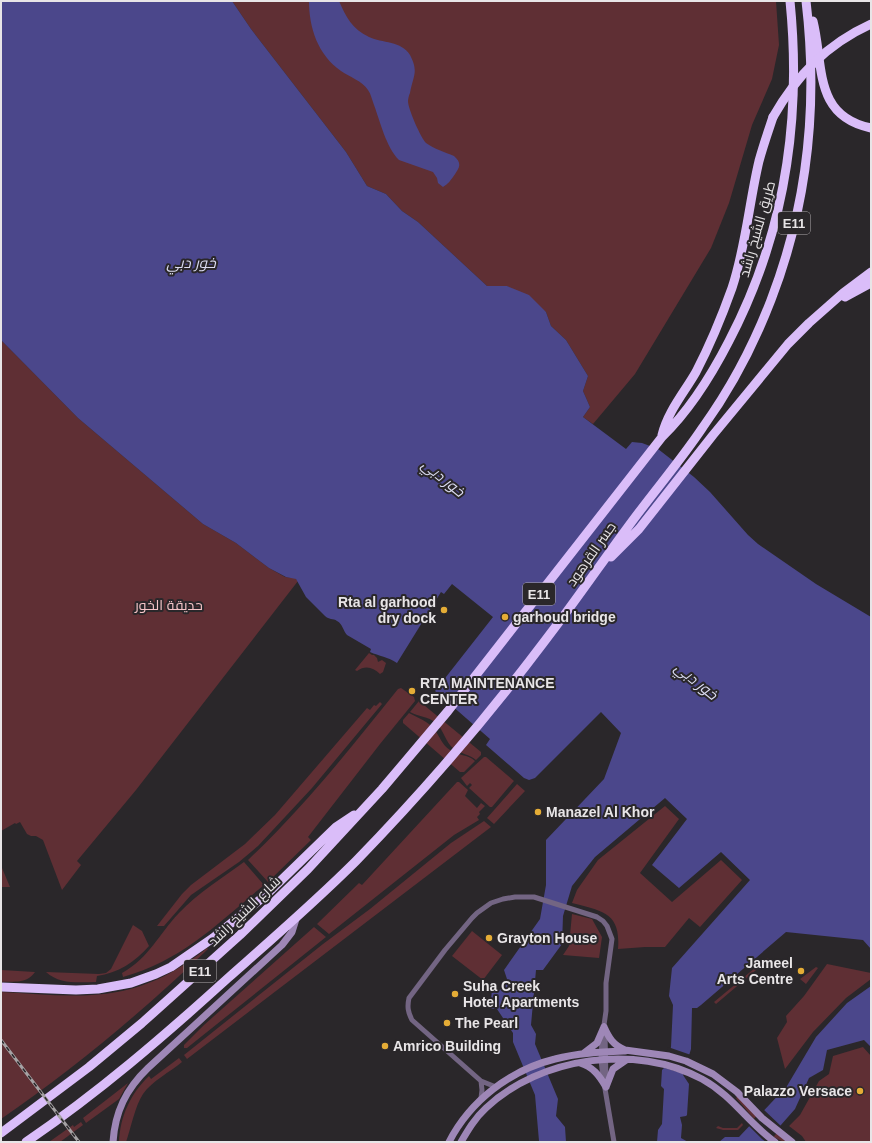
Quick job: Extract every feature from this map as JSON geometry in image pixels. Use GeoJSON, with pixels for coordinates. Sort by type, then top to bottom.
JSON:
{"type":"FeatureCollection","features":[{"type":"Feature","properties":{"kind":"highway","name":"طريق الشيخ راشد"},"geometry":{"type":"LineString","coordinates":[[662,437],[686,412],[713,371],[736,329],[761,272],[776,222],[789,155],[794,106],[794,53],[790,1]]}},
{"type":"Feature","properties":{"kind":"highway"},"geometry":{"type":"LineString","coordinates":[[806,2],[815,32],[820,70],[828,97],[835,108],[845,118],[861,126],[871,128]]}},
{"type":"Feature","properties":{"kind":"highway","name":"جسر القرهود"},"geometry":{"type":"LineString","coordinates":[[297,916],[353,864],[439,771],[522,670],[704,426],[739,368],[760,326],[778,281],[793,228],[805,166],[810,115],[811,59],[806,2]]}},
{"type":"Feature","properties":{"kind":"highway"},"geometry":{"type":"LineString","coordinates":[[662,437],[667,420],[703,358],[732,287],[745,238],[759,162],[773,117],[796,82],[825,52],[842,40],[871,24]]}},
{"type":"Feature","properties":{"kind":"highway"},"geometry":{"type":"LineString","coordinates":[[600,566],[614,555],[639,529],[713,435],[788,344],[809,323],[871,272]]}},
{"type":"Feature","properties":{"kind":"highway"},"geometry":{"type":"LineString","coordinates":[[831,304],[871,283]]}},
{"type":"Feature","properties":{"kind":"highway","name":"جسر القرهود"},"geometry":{"type":"LineString","coordinates":[[415,750],[480,671],[662,437]]}},
{"type":"Feature","properties":{"kind":"highway","name":"شارع الشيخ راشد"},"geometry":{"type":"LineString","coordinates":[[1,1133],[89,1067],[174,995],[240,935],[302,875],[361,812],[415,750]]}},
{"type":"Feature","properties":{"kind":"highway"},"geometry":{"type":"LineString","coordinates":[[1,987],[76,990],[98,989],[131,983],[171,967],[198,950],[267,894],[336,826],[361,812]]}},
{"type":"Feature","properties":{"kind":"highway","name":"E11"},"geometry":{"type":"LineString","coordinates":[[26,1142],[80,1103],[166,1034],[297,916]]}},
{"type":"Feature","properties":{"kind":"street"},"geometry":{"type":"LineString","coordinates":[[496,1087],[480,1081],[412,1020],[408,1013],[407,1006],[409,998],[445,950],[477,913],[491,903],[515,897],[534,897],[597,917],[607,926],[612,939],[606,983],[603,1077],[606,1087],[614,1142]]}},
{"type":"Feature","properties":{"kind":"street"},"geometry":{"type":"LineString","coordinates":[[113,1142],[118,1112],[127,1092],[133,1084],[148,1068],[282,945],[292,932],[297,916]]}},
{"type":"Feature","properties":{"kind":"street"},"geometry":{"type":"LineString","coordinates":[[604,1027],[614,1045],[625,1050],[669,1056],[699,1067],[727,1084],[746,1100],[762,1118],[790,1141]]}},
{"type":"Feature","properties":{"kind":"street"},"geometry":{"type":"LineString","coordinates":[[582,1054],[597,1043],[604,1027]]}},
{"type":"Feature","properties":{"kind":"street"},"geometry":{"type":"LineString","coordinates":[[449,1142],[481,1098],[504,1082],[529,1068],[556,1058],[582,1054],[631,1051]]}},
{"type":"Feature","properties":{"kind":"street"},"geometry":{"type":"LineString","coordinates":[[606,1087],[613,1069],[628,1059]]}},
{"type":"Feature","properties":{"kind":"street"},"geometry":{"type":"LineString","coordinates":[[460,1142],[481,1113],[511,1088],[534,1076],[559,1066],[580,1062],[628,1059],[666,1065],[684,1070],[701,1078],[722,1092],[775,1142]]}},
{"type":"Feature","properties":{"kind":"street"},"geometry":{"type":"LineString","coordinates":[[580,1062],[596,1071],[606,1087]]}},
{"type":"Feature","properties":{"kind":"street"},"geometry":{"type":"LineString","coordinates":[[480,1081],[482,1090],[481,1098]]}},
{"type":"Feature","properties":{"kind":"green space"},"geometry":{"type":"Polygon","coordinates":[[[232,1],[776,1],[779,45],[772,79],[752,125],[729,203],[711,248],[635,374],[593,424],[583,417],[590,407],[583,391],[588,376],[566,340],[551,326],[546,312],[507,286],[487,286],[418,222],[402,211],[386,194],[367,186],[346,152],[251,29],[232,1]]]}},
{"type":"Feature","properties":{"kind":"green space","name":"حديقة الخور"},"geometry":{"type":"Polygon","coordinates":[[[1,340],[78,418],[203,524],[236,543],[269,568],[285,577],[295,578],[298,581],[136,790],[77,861],[81,865],[62,890],[43,840],[36,836],[27,834],[20,822],[15,823],[1,831],[1,340]]]}},
{"type":"Feature","properties":{"kind":"green space"},"geometry":{"type":"Polygon","coordinates":[[[369,653],[377,658],[378,662],[382,660],[386,663],[383,672],[380,674],[375,670],[366,667],[357,671],[355,670],[369,653]]]}},
{"type":"Feature","properties":{"kind":"green space"},"geometry":{"type":"Polygon","coordinates":[[[401,688],[414,697],[415,701],[308,837],[311,840],[268,882],[248,860],[269,840],[307,798],[398,689],[401,688]]]}},
{"type":"Feature","properties":{"kind":"green space"},"geometry":{"type":"Polygon","coordinates":[[[419,701],[481,752],[481,755],[476,760],[471,756],[457,751],[451,746],[436,723],[430,719],[410,712],[419,701]]]}},
{"type":"Feature","properties":{"kind":"green space"},"geometry":{"type":"Polygon","coordinates":[[[380,702],[382,704],[312,788],[258,846],[239,862],[191,895],[164,926],[157,926],[191,885],[245,844],[275,815],[367,708],[370,710],[374,705],[376,706],[380,702]]]}},
{"type":"Feature","properties":{"kind":"green space"},"geometry":{"type":"Polygon","coordinates":[[[409,713],[432,727],[447,748],[475,761],[464,772],[460,772],[403,723],[403,720],[409,713]]]}},
{"type":"Feature","properties":{"kind":"green space"},"geometry":{"type":"Polygon","coordinates":[[[484,757],[486,757],[514,781],[492,807],[490,807],[469,788],[472,785],[470,783],[467,786],[461,778],[484,757]]]}},
{"type":"Feature","properties":{"kind":"green space"},"geometry":{"type":"Polygon","coordinates":[[[457,782],[468,790],[465,796],[477,808],[481,803],[485,806],[479,812],[480,814],[477,817],[479,820],[454,835],[329,934],[317,924],[359,883],[362,885],[457,782]]]}},
{"type":"Feature","properties":{"kind":"green space"},"geometry":{"type":"Polygon","coordinates":[[[517,784],[525,791],[494,824],[487,818],[517,784]]]}},
{"type":"Feature","properties":{"kind":"green space"},"geometry":{"type":"Polygon","coordinates":[[[665,806],[679,819],[640,873],[672,902],[721,860],[742,880],[700,927],[689,918],[665,947],[618,949],[618,937],[613,920],[601,911],[572,903],[577,890],[598,860],[665,806]]]}},
{"type":"Feature","properties":{"kind":"green space"},"geometry":{"type":"Polygon","coordinates":[[[484,821],[491,827],[187,1059],[184,1055],[323,944],[370,909],[451,843],[484,821]]]}},
{"type":"Feature","properties":{"kind":"green space"},"geometry":{"type":"Polygon","coordinates":[[[1,857],[2,868],[10,887],[1,887],[1,857]]]}},
{"type":"Feature","properties":{"kind":"green space"},"geometry":{"type":"Polygon","coordinates":[[[244,862],[264,885],[199,939],[164,961],[123,977],[122,973],[132,967],[147,953],[186,906],[210,886],[244,862]]]}},
{"type":"Feature","properties":{"kind":"green space"},"geometry":{"type":"Polygon","coordinates":[[[572,914],[592,919],[602,937],[599,958],[563,955],[569,946],[572,914]]]}},
{"type":"Feature","properties":{"kind":"green space"},"geometry":{"type":"Polygon","coordinates":[[[133,925],[142,931],[149,946],[126,966],[105,975],[97,976],[96,982],[63,981],[46,972],[106,973],[111,969],[133,925]]]}},
{"type":"Feature","properties":{"kind":"green space"},"geometry":{"type":"Polygon","coordinates":[[[314,927],[326,937],[187,1048],[184,1048],[184,1045],[204,1025],[314,927]]]}},
{"type":"Feature","properties":{"kind":"green space"},"geometry":{"type":"Polygon","coordinates":[[[472,931],[502,955],[483,980],[452,956],[472,931]]]}},
{"type":"Feature","properties":{"kind":"green space"},"geometry":{"type":"Polygon","coordinates":[[[207,948],[208,949],[183,972],[108,1038],[55,1080],[1,1119],[1,992],[74,996],[117,992],[142,986],[165,976],[187,963],[207,948]]]}},
{"type":"Feature","properties":{"kind":"green space"},"geometry":{"type":"Polygon","coordinates":[[[767,958],[769,959],[716,1004],[714,1002],[767,958]]]}},
{"type":"Feature","properties":{"kind":"green space"},"geometry":{"type":"Polygon","coordinates":[[[827,964],[871,973],[871,979],[846,998],[813,1032],[785,1069],[777,1038],[787,1022],[786,1016],[804,996],[827,964]]]}},
{"type":"Feature","properties":{"kind":"green space"},"geometry":{"type":"Polygon","coordinates":[[[816,967],[818,968],[806,984],[800,979],[816,967]]]}},
{"type":"Feature","properties":{"kind":"green space"},"geometry":{"type":"Polygon","coordinates":[[[1,970],[35,972],[32,976],[24,980],[15,982],[1,982],[1,970]]]}},
{"type":"Feature","properties":{"kind":"green space"},"geometry":{"type":"Polygon","coordinates":[[[863,1047],[871,1056],[871,1142],[806,1142],[802,1136],[789,1126],[800,1115],[819,1081],[829,1074],[833,1056],[863,1047]]]}},
{"type":"Feature","properties":{"kind":"green space"},"geometry":{"type":"Polygon","coordinates":[[[179,1058],[182,1062],[156,1081],[143,1094],[135,1111],[126,1142],[119,1142],[124,1114],[137,1090],[149,1076],[151,1079],[179,1058]]]}},
{"type":"Feature","properties":{"kind":"green space"},"geometry":{"type":"Polygon","coordinates":[[[128,1083],[119,1099],[86,1123],[83,1118],[128,1083]]]}},
{"type":"Feature","properties":{"kind":"green space"},"geometry":{"type":"Polygon","coordinates":[[[738,1096],[769,1128],[787,1142],[781,1141],[767,1131],[736,1098],[738,1096]]]}},
{"type":"Feature","properties":{"kind":"green space"},"geometry":{"type":"Polygon","coordinates":[[[81,1122],[83,1125],[60,1142],[49,1142],[73,1125],[74,1127],[81,1122]]]}},
{"type":"Feature","properties":{"kind":"green space"},"geometry":{"type":"Polygon","coordinates":[[[742,1123],[743,1125],[738,1130],[723,1130],[716,1128],[718,1126],[723,1128],[737,1128],[742,1123]]]}},
{"type":"Feature","properties":{"kind":"water","name":"خور دبي"},"geometry":{"type":"Polygon","coordinates":[[[1,1],[232,1],[251,29],[346,152],[367,186],[386,194],[402,211],[418,222],[487,286],[507,286],[529,295],[546,312],[551,326],[566,340],[588,376],[583,391],[590,407],[583,417],[626,449],[632,442],[642,443],[658,449],[694,477],[710,492],[748,535],[758,544],[816,584],[871,617],[871,949],[863,940],[786,932],[701,1005],[697,1008],[692,1008],[691,1049],[683,1075],[689,1084],[687,1115],[680,1117],[682,1125],[681,1138],[688,1142],[657,1142],[658,1130],[662,1124],[664,1089],[661,1086],[662,1070],[671,1047],[673,1005],[669,996],[672,968],[750,880],[721,852],[679,888],[652,865],[687,819],[665,798],[595,857],[572,886],[563,916],[562,944],[543,970],[536,970],[531,1025],[536,1034],[535,1044],[558,1099],[556,1116],[565,1127],[566,1142],[535,1142],[539,1141],[535,1095],[513,1042],[513,1033],[497,1009],[490,1009],[492,990],[499,991],[507,979],[504,970],[540,919],[546,885],[546,840],[604,779],[621,733],[601,712],[535,778],[529,780],[524,778],[486,745],[490,739],[435,691],[493,617],[452,584],[444,594],[441,592],[397,663],[370,652],[371,649],[347,635],[339,622],[325,616],[306,597],[296,579],[286,577],[269,568],[236,543],[203,524],[78,418],[1,340],[1,1]]]}},
{"type":"Feature","properties":{"kind":"water"},"geometry":{"type":"Polygon","coordinates":[[[309,1],[339,1],[350,22],[363,34],[374,39],[402,47],[410,55],[415,70],[408,101],[415,123],[426,143],[436,149],[454,156],[459,164],[455,174],[445,186],[443,187],[438,183],[433,172],[399,160],[394,155],[384,134],[368,90],[359,82],[333,65],[326,57],[316,40],[309,11],[309,1]]]}},
{"type":"Feature","properties":{"kind":"water"},"geometry":{"type":"Polygon","coordinates":[[[871,986],[871,1047],[864,1040],[827,1050],[823,1070],[809,1078],[795,1109],[766,1142],[719,1142],[725,1137],[739,1137],[787,1086],[816,1037],[847,1003],[871,986]]]}},
{"type":"Feature","properties":{"kind":"pier"},"geometry":{"type":"Polygon","coordinates":[[[668,1047],[691,1055],[685,1074],[661,1067],[668,1047]]]}},
{"type":"Feature","properties":{"kind":"pier"},"geometry":{"type":"Polygon","coordinates":[[[763,1109],[782,1127],[769,1142],[762,1139],[748,1125],[763,1109]]]}},
{"type":"Feature","properties":{"kind":"railway"},"geometry":{"type":"LineString","coordinates":[[1,1040],[79,1142]]}},
{"type":"Feature","properties":{"kind":"place","name":"Rta al garhood dry dock"},"geometry":{"type":"Point","coordinates":[444,610]}},
{"type":"Feature","properties":{"kind":"place","name":"garhoud bridge"},"geometry":{"type":"Point","coordinates":[505,617]}},
{"type":"Feature","properties":{"kind":"place","name":"RTA MAINTENANCE CENTER"},"geometry":{"type":"Point","coordinates":[412,691]}},
{"type":"Feature","properties":{"kind":"place","name":"Manazel Al Khor"},"geometry":{"type":"Point","coordinates":[538,812]}},
{"type":"Feature","properties":{"kind":"place","name":"Grayton House"},"geometry":{"type":"Point","coordinates":[489,938]}},
{"type":"Feature","properties":{"kind":"place","name":"Jameel Arts Centre"},"geometry":{"type":"Point","coordinates":[801,971]}},
{"type":"Feature","properties":{"kind":"place","name":"Suha Creek Hotel Apartments"},"geometry":{"type":"Point","coordinates":[455,994]}},
{"type":"Feature","properties":{"kind":"place","name":"The Pearl"},"geometry":{"type":"Point","coordinates":[447,1023]}},
{"type":"Feature","properties":{"kind":"place","name":"Amrico Building"},"geometry":{"type":"Point","coordinates":[385,1046]}},
{"type":"Feature","properties":{"kind":"place","name":"Palazzo Versace"},"geometry":{"type":"Point","coordinates":[860,1091]}}]}
